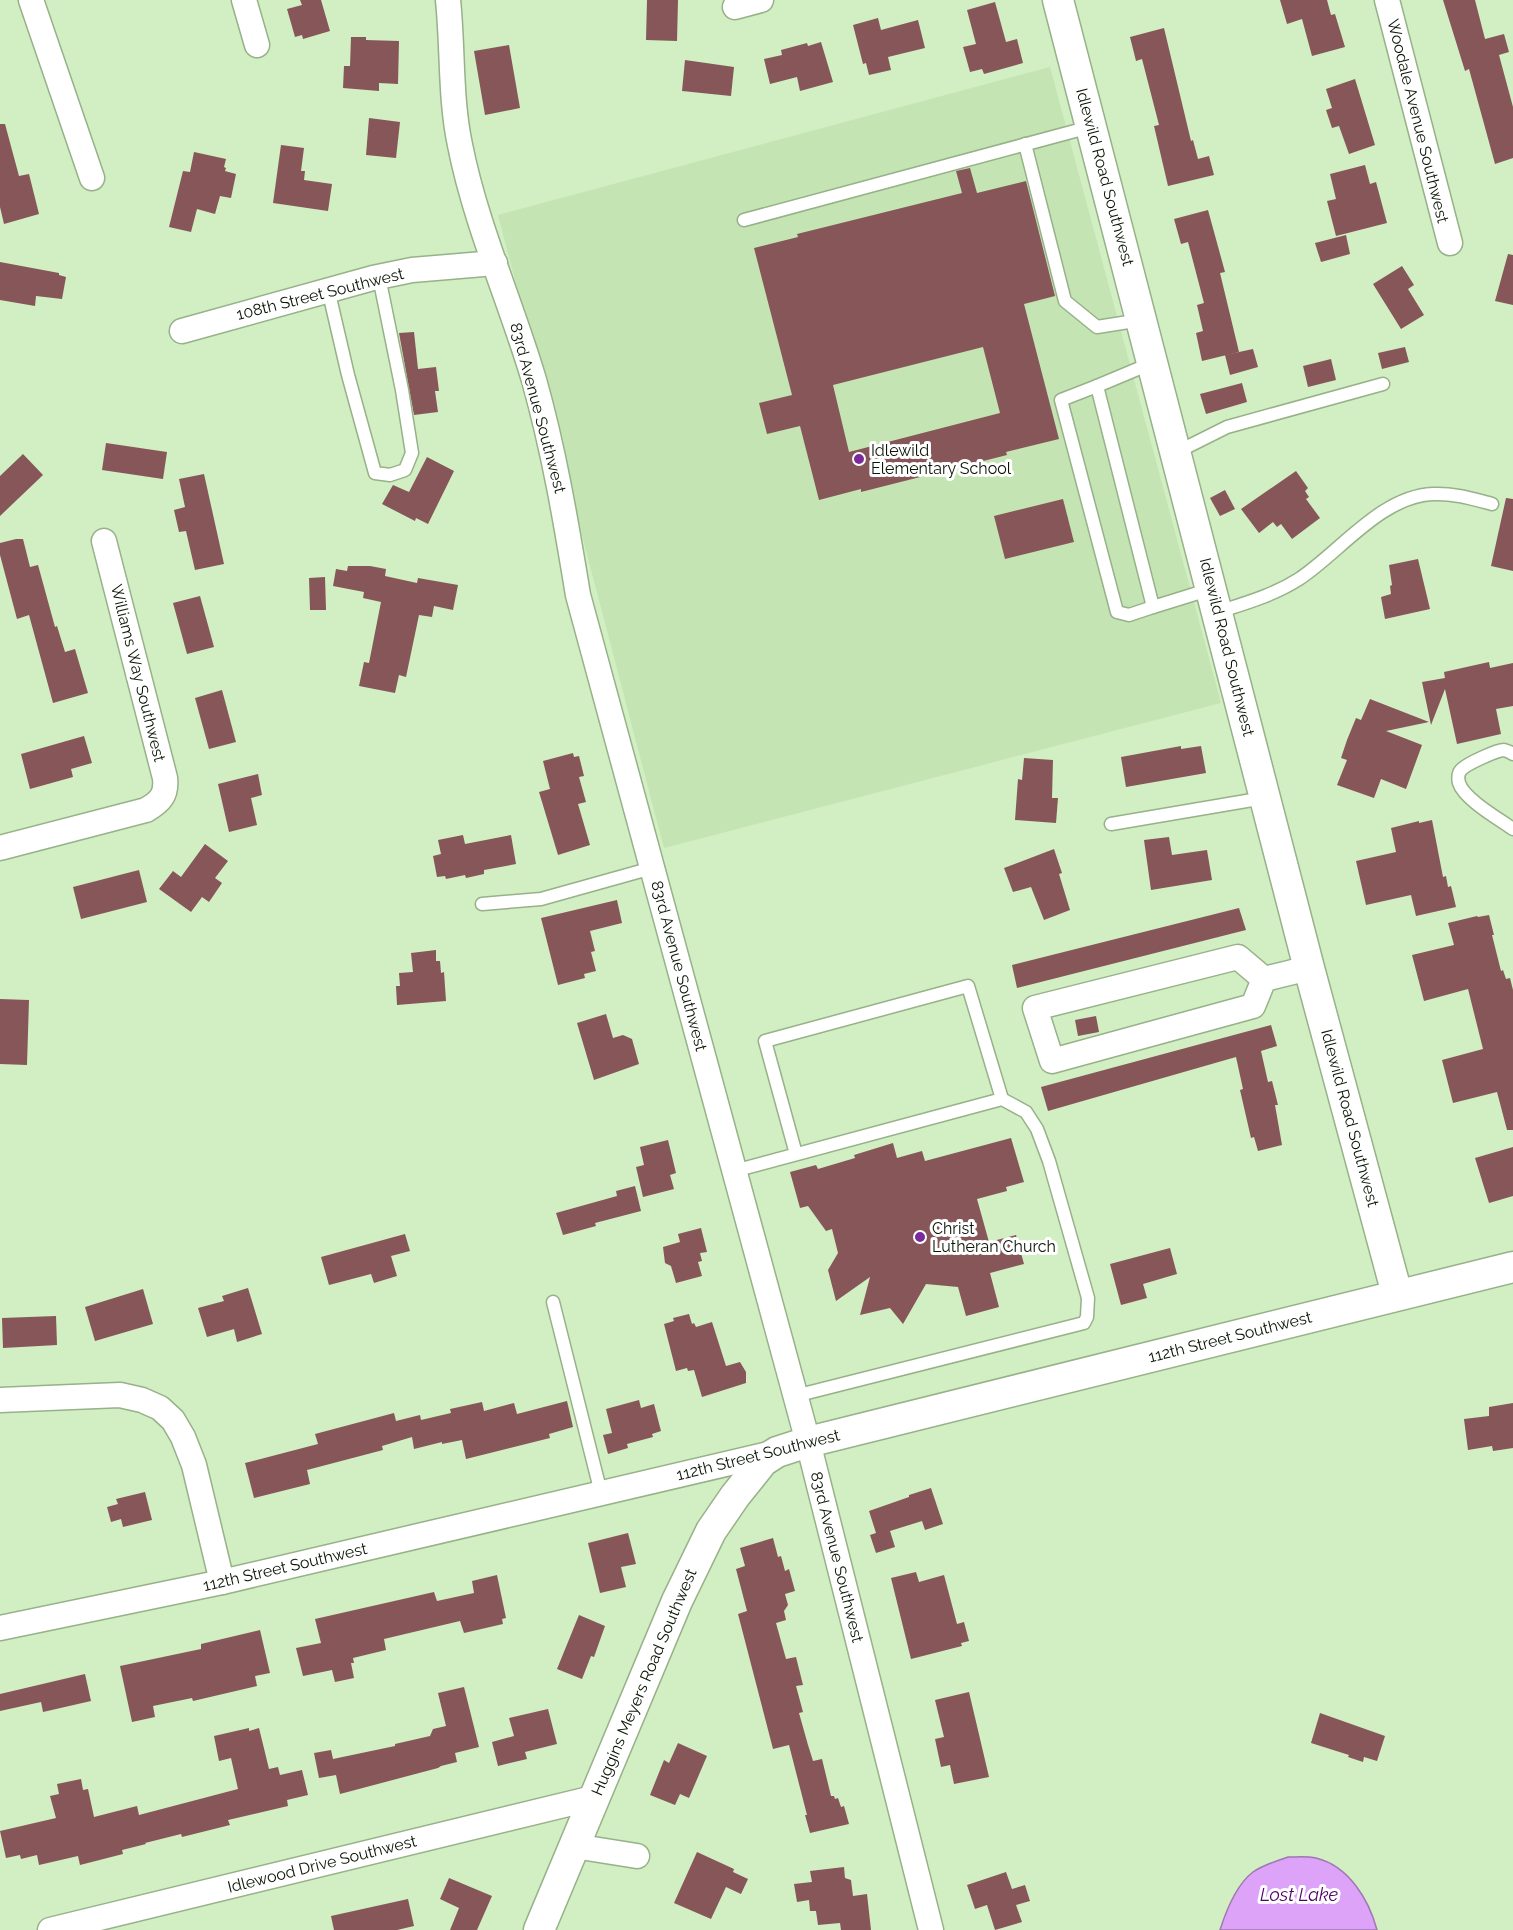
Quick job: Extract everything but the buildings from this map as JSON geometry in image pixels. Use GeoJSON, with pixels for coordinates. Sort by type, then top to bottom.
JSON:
{"type":"FeatureCollection","features":[{"type":"Feature","properties":{"kind":"street"},"geometry":{"type":"LineString","coordinates":[[31,0],[92,178]]}},
{"type":"Feature","properties":{"kind":"street"},"geometry":{"type":"LineString","coordinates":[[244,0],[257,45]]}},
{"type":"Feature","properties":{"kind":"street","name":"83rd Avenue Southwest"},"geometry":{"type":"LineString","coordinates":[[448,0],[454,106],[460,145],[475,204],[534,380],[556,465],[578,595],[808,1442],[931,1930]]}},
{"type":"Feature","properties":{"kind":"street"},"geometry":{"type":"LineString","coordinates":[[735,7],[761,0]]}},
{"type":"Feature","properties":{"kind":"street","name":"Idlewild Road Southwest"},"geometry":{"type":"LineString","coordinates":[[1058,0],[1309,968],[1397,1294]]}},
{"type":"Feature","properties":{"kind":"street","name":"Woodale Avenue Southwest"},"geometry":{"type":"LineString","coordinates":[[1387,0],[1450,243]]}},
{"type":"Feature","properties":{"kind":"street","name":"108th Street Southwest"},"geometry":{"type":"LineString","coordinates":[[182,331],[328,289],[379,277],[412,270],[495,263]]}},
{"type":"Feature","properties":{"kind":"street","name":"Williams Way Southwest"},"geometry":{"type":"LineString","coordinates":[[0,848],[146,810],[157,804],[165,794],[165,778],[104,541]]}},
{"type":"Feature","properties":{"kind":"street"},"geometry":{"type":"LineString","coordinates":[[1238,957],[1264,979],[1253,1006],[1052,1060],[1035,1008],[1238,957]]}},
{"type":"Feature","properties":{"kind":"street"},"geometry":{"type":"LineString","coordinates":[[1264,979],[1309,968]]}},
{"type":"Feature","properties":{"kind":"street","name":"112th Street Southwest"},"geometry":{"type":"LineString","coordinates":[[0,1628],[222,1582],[777,1452],[808,1442],[1513,1267]]}},
{"type":"Feature","properties":{"kind":"street"},"geometry":{"type":"LineString","coordinates":[[0,1400],[120,1395],[142,1400],[160,1408],[173,1420],[183,1437],[194,1465],[222,1582]]}},
{"type":"Feature","properties":{"kind":"street","name":"Huggins Meyers Road Southwest"},"geometry":{"type":"LineString","coordinates":[[539,1930],[578,1846],[593,1798],[677,1601],[711,1531],[753,1472],[763,1461],[777,1452]]}},
{"type":"Feature","properties":{"kind":"street","name":"Idlewood Drive Southwest"},"geometry":{"type":"LineString","coordinates":[[50,1930],[593,1798]]}},
{"type":"Feature","properties":{"kind":"street"},"geometry":{"type":"LineString","coordinates":[[578,1846],[637,1856]]}},
{"type":"Feature","properties":{"kind":"lane"},"geometry":{"type":"LineString","coordinates":[[744,220],[1091,126]]}},
{"type":"Feature","properties":{"kind":"lane"},"geometry":{"type":"LineString","coordinates":[[1025,144],[1065,301],[1097,327],[1142,320]]}},
{"type":"Feature","properties":{"kind":"lane"},"geometry":{"type":"LineString","coordinates":[[328,289],[348,375],[375,473],[390,476],[405,470],[412,453],[379,277]]}},
{"type":"Feature","properties":{"kind":"lane"},"geometry":{"type":"LineString","coordinates":[[1153,363],[1060,400],[1117,612],[1129,615],[1153,607],[1215,600],[1260,599],[1299,579],[1390,507],[1412,498],[1433,494],[1451,495],[1492,504]]}},
{"type":"Feature","properties":{"kind":"lane"},"geometry":{"type":"LineString","coordinates":[[1176,452],[1227,427],[1383,384]]}},
{"type":"Feature","properties":{"kind":"lane"},"geometry":{"type":"LineString","coordinates":[[1097,386],[1153,607]]}},
{"type":"Feature","properties":{"kind":"lane"},"geometry":{"type":"LineString","coordinates":[[1513,754],[1505,750],[1498,751],[1466,766],[1460,771],[1458,777],[1459,784],[1469,796],[1513,829]]}},
{"type":"Feature","properties":{"kind":"lane"},"geometry":{"type":"LineString","coordinates":[[1111,824],[1266,797]]}},
{"type":"Feature","properties":{"kind":"lane"},"geometry":{"type":"LineString","coordinates":[[482,904],[541,898],[652,868]]}},
{"type":"Feature","properties":{"kind":"lane"},"geometry":{"type":"LineString","coordinates":[[796,1154],[765,1041],[968,986],[1002,1099]]}},
{"type":"Feature","properties":{"kind":"lane"},"geometry":{"type":"LineString","coordinates":[[734,1172],[1002,1099],[1026,1112],[1036,1129],[1049,1161],[1088,1298],[1087,1317],[1084,1323],[795,1396]]}},
{"type":"Feature","properties":{"kind":"lane"},"geometry":{"type":"LineString","coordinates":[[553,1302],[601,1493]]}},
{"type":"Feature","properties":{"kind":"shaded area","name":"Idlewild Elementary School"},"geometry":{"type":"Polygon","coordinates":[[[1050,67],[1221,703],[664,848],[498,215],[1050,67]]]}},
{"type":"Feature","properties":{"kind":"water","name":"Lost Lake"},"geometry":{"type":"Polygon","coordinates":[[[1288,1857],[1316,1858],[1328,1862],[1348,1876],[1369,1907],[1377,1930],[1220,1930],[1232,1899],[1247,1877],[1261,1867],[1288,1857]]]}},
{"type":"Feature","properties":{"kind":"place","name":"Idlewild Elementary School"},"geometry":{"type":"Point","coordinates":[859,459]}},
{"type":"Feature","properties":{"kind":"place","name":"Christ Lutheran Church"},"geometry":{"type":"Point","coordinates":[920,1237]}}]}
